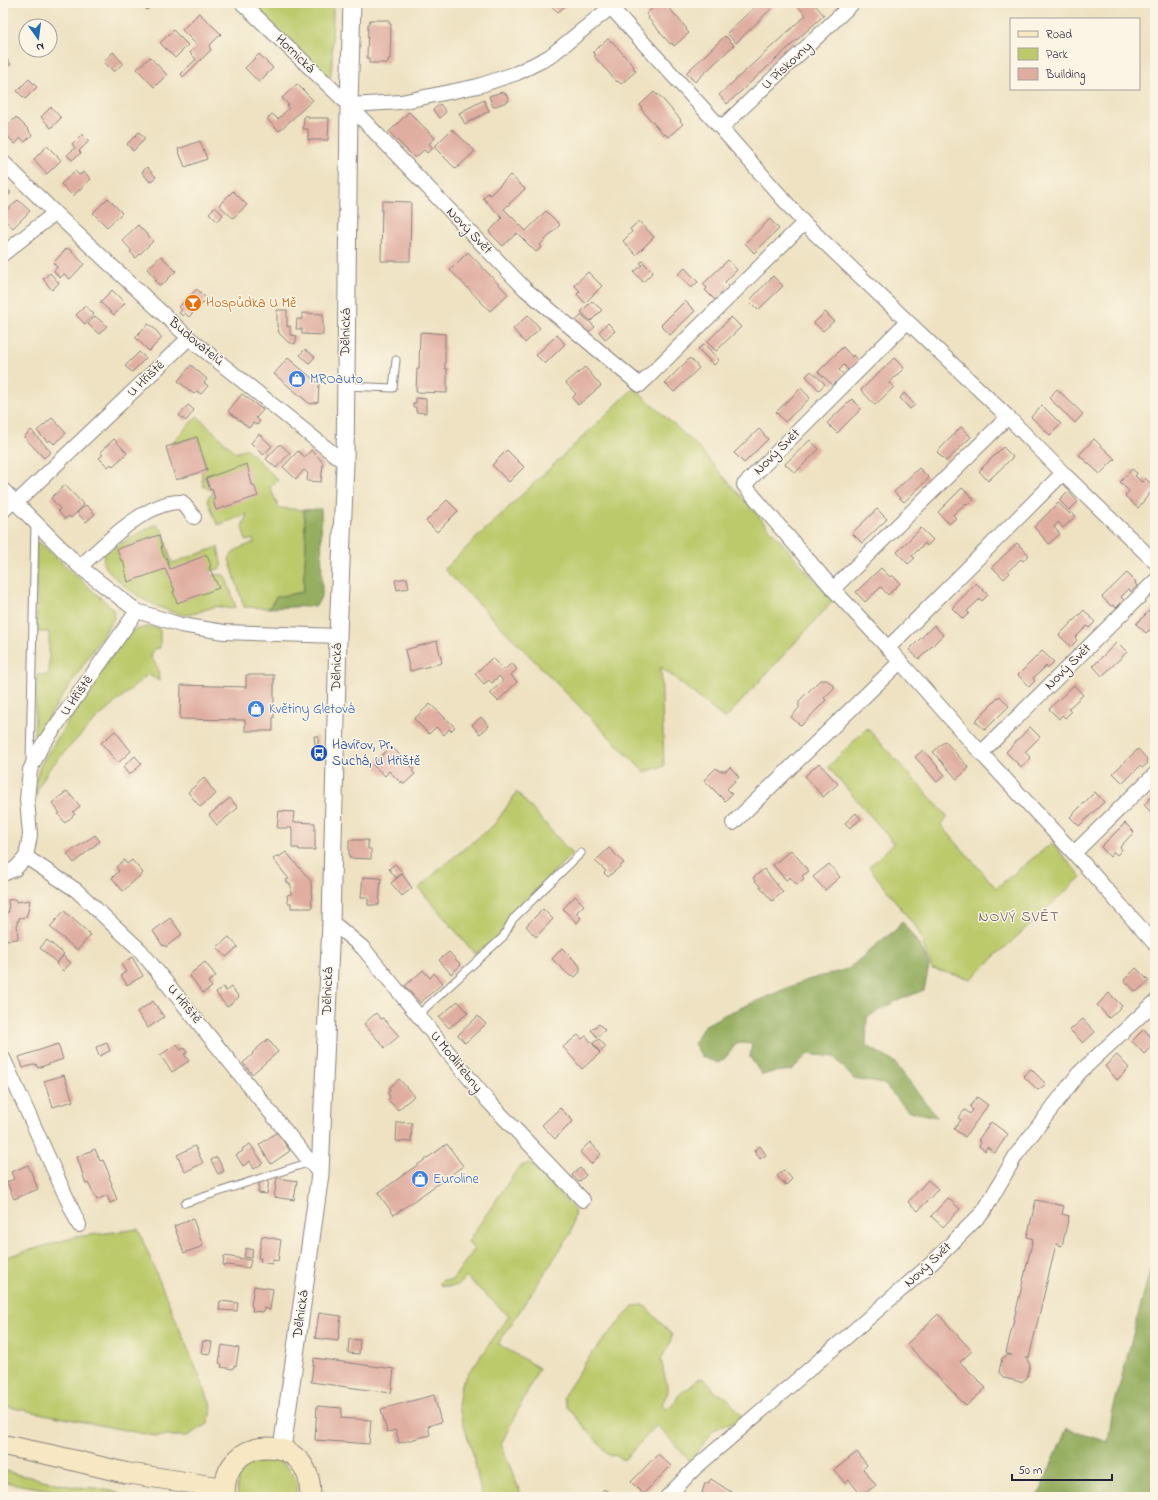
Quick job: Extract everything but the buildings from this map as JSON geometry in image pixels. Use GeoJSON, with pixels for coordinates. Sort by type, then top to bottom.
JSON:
{"type":"FeatureCollection","features":[{"type":"Feature","properties":{"kind":"main road"},"geometry":{"type":"LineString","coordinates":[[3,1445],[126,1473],[225,1492],[227,1475],[234,1463],[243,1454],[256,1448],[269,1446],[291,1453],[299,1460],[309,1477],[311,1486],[310,1497]]}},
{"type":"Feature","properties":{"kind":"street","name":"Hornická"},"geometry":{"type":"LineString","coordinates":[[242,3],[349,105]]}},
{"type":"Feature","properties":{"kind":"street","name":"Dělnická"},"geometry":{"type":"LineString","coordinates":[[282,1449],[315,1168],[331,923],[338,636],[345,463],[349,105],[352,3]]}},
{"type":"Feature","properties":{"kind":"street","name":"U Pískovny"},"geometry":{"type":"LineString","coordinates":[[721,128],[851,4]]}},
{"type":"Feature","properties":{"kind":"street"},"geometry":{"type":"LineString","coordinates":[[349,105],[401,102],[478,86],[517,73],[549,57],[609,5],[804,222],[1008,417],[1063,473],[1155,562]]}},
{"type":"Feature","properties":{"kind":"street","name":"Nový Svět"},"geometry":{"type":"LineString","coordinates":[[349,105],[525,289],[640,385],[804,222]]}},
{"type":"Feature","properties":{"kind":"street","name":"Budovatelů"},"geometry":{"type":"LineString","coordinates":[[3,162],[54,213],[189,338],[345,463]]}},
{"type":"Feature","properties":{"kind":"street"},"geometry":{"type":"LineString","coordinates":[[3,254],[54,213]]}},
{"type":"Feature","properties":{"kind":"street","name":"Nový Svět"},"geometry":{"type":"LineString","coordinates":[[907,322],[744,485],[833,589],[1155,944]]}},
{"type":"Feature","properties":{"kind":"street","name":"U Hřiště"},"geometry":{"type":"LineString","coordinates":[[17,502],[189,338]]}},
{"type":"Feature","properties":{"kind":"street"},"geometry":{"type":"LineString","coordinates":[[833,589],[1008,417]]}},
{"type":"Feature","properties":{"kind":"street"},"geometry":{"type":"LineString","coordinates":[[888,648],[1063,473]]}},
{"type":"Feature","properties":{"kind":"street"},"geometry":{"type":"LineString","coordinates":[[3,490],[17,502],[80,567],[137,611],[181,625],[224,632],[338,636]]}},
{"type":"Feature","properties":{"kind":"street"},"geometry":{"type":"LineString","coordinates":[[80,567],[108,540],[131,522],[163,506],[173,502],[182,502],[194,517]]}},
{"type":"Feature","properties":{"kind":"street","name":"Nový Svět"},"geometry":{"type":"LineString","coordinates":[[981,753],[1155,581]]}},
{"type":"Feature","properties":{"kind":"street","name":"U Hřiště"},"geometry":{"type":"LineString","coordinates":[[137,611],[41,746],[30,770],[27,799],[30,835],[26,857],[76,890],[140,950],[315,1168]]}},
{"type":"Feature","properties":{"kind":"street"},"geometry":{"type":"LineString","coordinates":[[733,823],[900,662]]}},
{"type":"Feature","properties":{"kind":"street"},"geometry":{"type":"LineString","coordinates":[[1074,853],[1155,774]]}},
{"type":"Feature","properties":{"kind":"street"},"geometry":{"type":"LineString","coordinates":[[3,874],[15,869],[26,857]]}},
{"type":"Feature","properties":{"kind":"street","name":"U Modlitebny"},"geometry":{"type":"LineString","coordinates":[[331,923],[363,948],[488,1101],[583,1200]]}},
{"type":"Feature","properties":{"kind":"street","name":"Nový Svět"},"geometry":{"type":"LineString","coordinates":[[667,1497],[694,1469],[932,1263],[984,1211],[1016,1155],[1079,1073],[1155,1002]]}},
{"type":"Feature","properties":{"kind":"street"},"geometry":{"type":"LineString","coordinates":[[3,1058],[79,1225]]}},
{"type":"Feature","properties":{"kind":"lane"},"geometry":{"type":"LineString","coordinates":[[345,386],[393,388],[396,360]]}},
{"type":"Feature","properties":{"kind":"lane"},"geometry":{"type":"LineString","coordinates":[[3,516],[17,502]]}},
{"type":"Feature","properties":{"kind":"lane"},"geometry":{"type":"LineString","coordinates":[[30,770],[35,520]]}},
{"type":"Feature","properties":{"kind":"lane"},"geometry":{"type":"LineString","coordinates":[[418,1015],[503,937],[513,919],[581,853]]}},
{"type":"Feature","properties":{"kind":"lane"},"geometry":{"type":"LineString","coordinates":[[185,1203],[315,1168]]}},
{"type":"Feature","properties":{"kind":"green space"},"geometry":{"type":"Polygon","coordinates":[[[247,3],[333,3],[332,66],[330,79],[247,3]]]}},
{"type":"Feature","properties":{"kind":"green space"},"geometry":{"type":"Polygon","coordinates":[[[634,388],[695,444],[833,601],[725,719],[661,667],[664,766],[644,772],[444,569],[634,388]]]}},
{"type":"Feature","properties":{"kind":"green space"},"geometry":{"type":"Polygon","coordinates":[[[197,416],[236,453],[246,448],[278,480],[270,487],[279,508],[304,510],[306,546],[303,592],[276,597],[269,608],[244,607],[229,559],[236,550],[254,543],[253,539],[246,541],[242,527],[247,514],[221,524],[217,524],[208,501],[208,497],[213,494],[212,489],[210,490],[203,486],[202,471],[207,469],[197,437],[170,445],[197,416]]]}},
{"type":"Feature","properties":{"kind":"green space"},"geometry":{"type":"Polygon","coordinates":[[[321,509],[322,595],[316,606],[269,608],[276,597],[303,592],[306,546],[304,510],[321,509]]]}},
{"type":"Feature","properties":{"kind":"green space"},"geometry":{"type":"Polygon","coordinates":[[[158,525],[162,530],[172,563],[218,547],[222,568],[211,571],[212,575],[224,575],[235,607],[214,607],[189,615],[183,615],[163,609],[143,599],[117,580],[103,564],[104,553],[152,526],[158,525]]]}},
{"type":"Feature","properties":{"kind":"green space"},"geometry":{"type":"Polygon","coordinates":[[[37,542],[40,543],[113,609],[114,618],[36,736],[34,734],[37,675],[49,675],[49,632],[37,632],[37,542]]]}},
{"type":"Feature","properties":{"kind":"green space"},"geometry":{"type":"Polygon","coordinates":[[[147,627],[158,628],[160,631],[160,648],[154,649],[151,657],[158,668],[159,681],[148,674],[91,724],[49,769],[38,788],[36,800],[36,779],[44,759],[124,636],[130,631],[147,627]]]}},
{"type":"Feature","properties":{"kind":"green space"},"geometry":{"type":"Polygon","coordinates":[[[867,728],[948,817],[941,825],[996,888],[1052,843],[1081,877],[971,979],[932,969],[918,930],[869,867],[894,843],[828,767],[867,728]]]}},
{"type":"Feature","properties":{"kind":"green space"},"geometry":{"type":"Polygon","coordinates":[[[517,792],[572,854],[510,915],[499,936],[475,954],[419,888],[445,864],[494,825],[517,792]]]}},
{"type":"Feature","properties":{"kind":"green space"},"geometry":{"type":"Polygon","coordinates":[[[902,921],[922,949],[929,966],[924,990],[894,1002],[867,1017],[866,1045],[894,1062],[937,1117],[908,1111],[884,1084],[854,1079],[834,1057],[808,1054],[792,1070],[762,1075],[750,1057],[752,1044],[736,1044],[726,1057],[718,1063],[702,1057],[694,1043],[704,1026],[726,1014],[804,981],[848,969],[897,929],[902,921]]]}},
{"type":"Feature","properties":{"kind":"green space"},"geometry":{"type":"Polygon","coordinates":[[[530,1163],[575,1210],[571,1233],[498,1344],[539,1368],[501,1444],[522,1497],[482,1497],[473,1454],[458,1406],[461,1384],[509,1316],[466,1277],[456,1286],[444,1286],[439,1284],[443,1280],[452,1280],[474,1250],[468,1241],[519,1167],[530,1163]]]}},
{"type":"Feature","properties":{"kind":"green space"},"geometry":{"type":"Polygon","coordinates":[[[138,1229],[212,1407],[208,1424],[187,1436],[155,1436],[3,1406],[3,1258],[75,1237],[138,1229]]]}},
{"type":"Feature","properties":{"kind":"green space"},"geometry":{"type":"Polygon","coordinates":[[[1155,1251],[1155,1497],[1037,1497],[1067,1429],[1108,1442],[1112,1414],[1155,1251]]]}},
{"type":"Feature","properties":{"kind":"green space"},"geometry":{"type":"Polygon","coordinates":[[[644,1305],[672,1335],[670,1343],[661,1359],[668,1392],[662,1404],[666,1408],[672,1406],[679,1395],[691,1386],[698,1378],[704,1379],[710,1384],[715,1392],[727,1398],[742,1416],[731,1424],[724,1425],[714,1430],[690,1461],[657,1425],[624,1460],[615,1455],[610,1456],[567,1407],[563,1397],[589,1357],[633,1306],[644,1305]]]}},
{"type":"Feature","properties":{"kind":"green space"},"geometry":{"type":"Polygon","coordinates":[[[269,1458],[282,1463],[295,1477],[297,1490],[295,1497],[238,1497],[238,1482],[243,1470],[254,1462],[269,1458]]]}},
{"type":"Feature","properties":{"kind":"green space"},"geometry":{"type":"Polygon","coordinates":[[[3,1470],[74,1487],[97,1488],[118,1493],[117,1497],[92,1497],[3,1482],[3,1470]]]}},
{"type":"Feature","properties":{"kind":"place","name":"Hospůdka U Mě"},"geometry":{"type":"Point","coordinates":[193,303]}},
{"type":"Feature","properties":{"kind":"place","name":"MROauto"},"geometry":{"type":"Point","coordinates":[297,379]}},
{"type":"Feature","properties":{"kind":"place","name":"Květiny Gletová"},"geometry":{"type":"Point","coordinates":[256,709]}},
{"type":"Feature","properties":{"kind":"place","name":"Havířov, Pr. Suchá, U Hřiště"},"geometry":{"type":"Point","coordinates":[319,753]}},
{"type":"Feature","properties":{"kind":"place","name":"Euroline"},"geometry":{"type":"Point","coordinates":[420,1179]}},
{"type":"Feature","properties":{"kind":"district","name":"NOVÝ SVĚT"},"geometry":{"type":"Point","coordinates":[1019,917]}}]}
